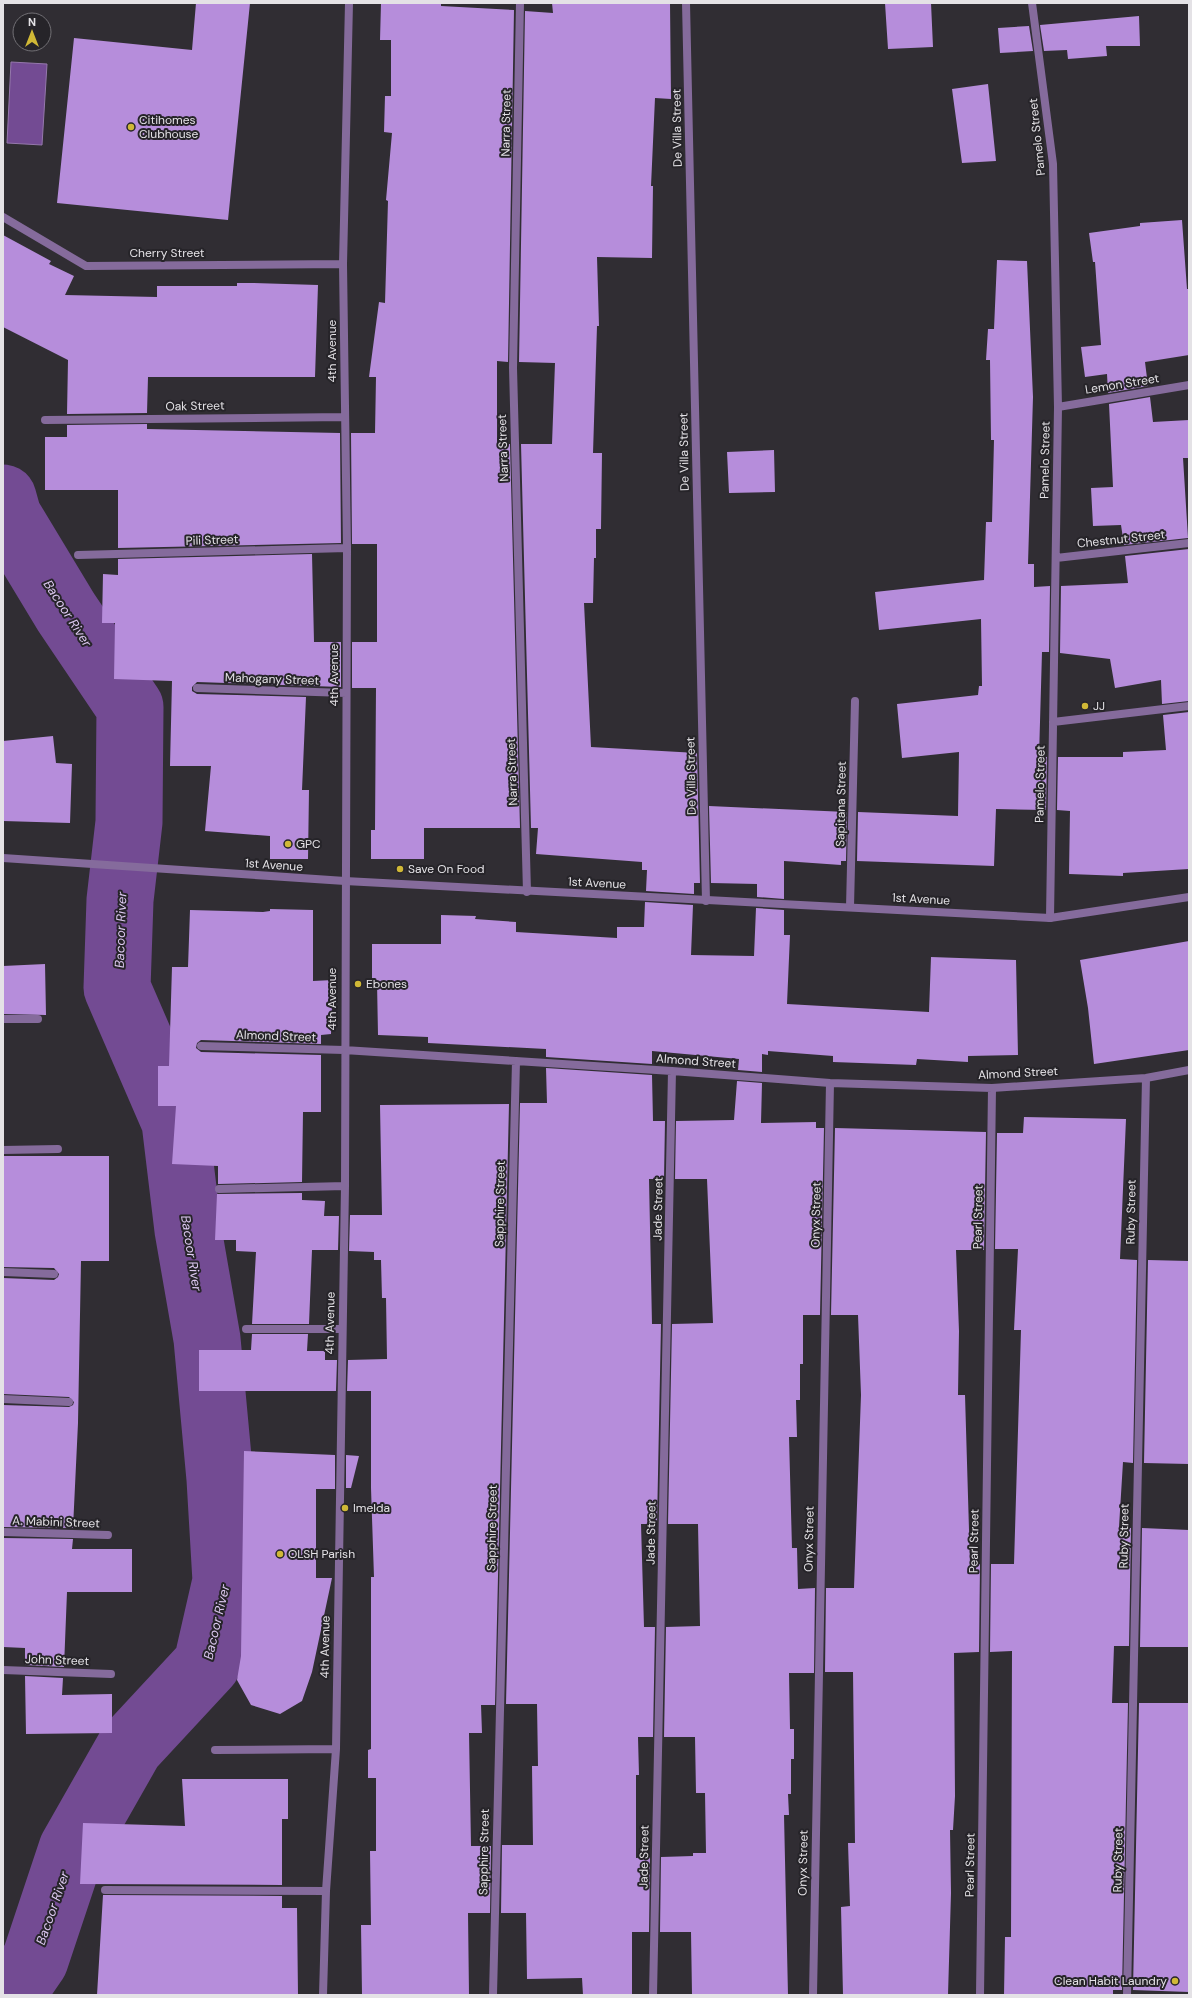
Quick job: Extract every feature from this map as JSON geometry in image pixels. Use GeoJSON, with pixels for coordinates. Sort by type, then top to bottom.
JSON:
{"type":"FeatureCollection","features":[{"type":"Feature","properties":{"kind":"street","name":"4th Avenue"},"geometry":{"type":"LineString","coordinates":[[322,1995],[326,1891],[336,1749],[345,1186],[344,1050],[347,548],[343,264],[349,3]]}},
{"type":"Feature","properties":{"kind":"street","name":"Narra Street"},"geometry":{"type":"LineString","coordinates":[[520,3],[513,368],[527,892]]}},
{"type":"Feature","properties":{"kind":"street","name":"De Villa Street"},"geometry":{"type":"LineString","coordinates":[[686,3],[706,901]]}},
{"type":"Feature","properties":{"kind":"street","name":"Pamelo Street"},"geometry":{"type":"LineString","coordinates":[[1032,3],[1053,164],[1058,407],[1050,918]]}},
{"type":"Feature","properties":{"kind":"street","name":"Cherry Street"},"geometry":{"type":"LineString","coordinates":[[3,217],[86,266],[343,264]]}},
{"type":"Feature","properties":{"kind":"street","name":"Lemon Street"},"geometry":{"type":"LineString","coordinates":[[1058,407],[1189,385]]}},
{"type":"Feature","properties":{"kind":"street","name":"Oak Street"},"geometry":{"type":"LineString","coordinates":[[45,420],[345,416]]}},
{"type":"Feature","properties":{"kind":"street","name":"Chestnut Street"},"geometry":{"type":"LineString","coordinates":[[1056,558],[1189,543]]}},
{"type":"Feature","properties":{"kind":"street","name":"Pili Street"},"geometry":{"type":"LineString","coordinates":[[78,555],[347,548]]}},
{"type":"Feature","properties":{"kind":"street","name":"Mahogany Street"},"geometry":{"type":"LineString","coordinates":[[197,688],[346,693]]}},
{"type":"Feature","properties":{"kind":"street","name":"Sapitana Street"},"geometry":{"type":"LineString","coordinates":[[850,908],[856,701]]}},
{"type":"Feature","properties":{"kind":"street"},"geometry":{"type":"LineString","coordinates":[[1054,722],[1189,706]]}},
{"type":"Feature","properties":{"kind":"street","name":"1st Avenue"},"geometry":{"type":"LineString","coordinates":[[3,858],[527,892],[1050,918],[1189,897]]}},
{"type":"Feature","properties":{"kind":"street"},"geometry":{"type":"LineString","coordinates":[[3,1019],[38,1019]]}},
{"type":"Feature","properties":{"kind":"street","name":"Almond Street"},"geometry":{"type":"LineString","coordinates":[[201,1046],[344,1050],[672,1071],[830,1083],[992,1088],[1146,1078],[1189,1070]]}},
{"type":"Feature","properties":{"kind":"street","name":"Sapphire Street"},"geometry":{"type":"LineString","coordinates":[[493,1995],[516,1061]]}},
{"type":"Feature","properties":{"kind":"street","name":"Jade Street"},"geometry":{"type":"LineString","coordinates":[[653,1995],[672,1071]]}},
{"type":"Feature","properties":{"kind":"street","name":"Ruby Street"},"geometry":{"type":"LineString","coordinates":[[1127,1995],[1146,1078]]}},
{"type":"Feature","properties":{"kind":"street","name":"Onyx Street"},"geometry":{"type":"LineString","coordinates":[[812,1995],[830,1083]]}},
{"type":"Feature","properties":{"kind":"street","name":"Pearl Street"},"geometry":{"type":"LineString","coordinates":[[980,1995],[992,1088]]}},
{"type":"Feature","properties":{"kind":"street"},"geometry":{"type":"LineString","coordinates":[[3,1150],[58,1149]]}},
{"type":"Feature","properties":{"kind":"street"},"geometry":{"type":"LineString","coordinates":[[219,1189],[345,1186]]}},
{"type":"Feature","properties":{"kind":"street"},"geometry":{"type":"LineString","coordinates":[[3,1272],[54,1274]]}},
{"type":"Feature","properties":{"kind":"street"},"geometry":{"type":"LineString","coordinates":[[246,1328],[342,1328]]}},
{"type":"Feature","properties":{"kind":"street"},"geometry":{"type":"LineString","coordinates":[[3,1398],[69,1402]]}},
{"type":"Feature","properties":{"kind":"street","name":"A. Mabini Street"},"geometry":{"type":"LineString","coordinates":[[3,1532],[108,1535]]}},
{"type":"Feature","properties":{"kind":"street","name":"John Street"},"geometry":{"type":"LineString","coordinates":[[3,1670],[111,1674]]}},
{"type":"Feature","properties":{"kind":"street"},"geometry":{"type":"LineString","coordinates":[[215,1750],[336,1749]]}},
{"type":"Feature","properties":{"kind":"street"},"geometry":{"type":"LineString","coordinates":[[105,1890],[326,1891]]}},
{"type":"Feature","properties":{"kind":"shaded area"},"geometry":{"type":"Polygon","coordinates":[[[11,62],[47,64],[42,145],[7,143],[11,62]]]}},
{"type":"Feature","properties":{"kind":"building","name":"Citihomes Clubhouse"},"geometry":{"type":"Polygon","coordinates":[[[196,3],[250,3],[228,220],[57,203],[74,38],[192,50],[196,3]]]}},
{"type":"Feature","properties":{"kind":"building"},"geometry":{"type":"Polygon","coordinates":[[[381,3],[441,3],[441,6],[514,10],[508,362],[497,361],[497,444],[510,444],[520,828],[424,828],[424,859],[371,859],[371,830],[375,830],[376,688],[352,688],[352,642],[377,642],[377,544],[352,544],[351,433],[375,433],[376,377],[369,377],[379,302],[385,303],[388,201],[386,200],[392,133],[384,132],[385,96],[391,96],[391,40],[380,40],[381,3]]]}},
{"type":"Feature","properties":{"kind":"building"},"geometry":{"type":"Polygon","coordinates":[[[552,3],[670,3],[671,99],[655,98],[651,186],[653,186],[652,258],[597,257],[599,326],[597,326],[593,453],[602,453],[601,529],[596,529],[593,603],[584,603],[591,747],[697,753],[700,883],[694,883],[694,894],[646,891],[647,870],[642,870],[642,862],[536,854],[538,828],[531,828],[521,444],[552,444],[555,363],[519,362],[525,11],[553,13],[552,3]]]}},
{"type":"Feature","properties":{"kind":"building"},"geometry":{"type":"Polygon","coordinates":[[[885,3],[931,3],[933,47],[888,49],[885,3]]]}},
{"type":"Feature","properties":{"kind":"building"},"geometry":{"type":"Polygon","coordinates":[[[1139,16],[1140,46],[1106,46],[1107,56],[1068,59],[1067,50],[1044,51],[1040,25],[1139,16]]]}},
{"type":"Feature","properties":{"kind":"building"},"geometry":{"type":"Polygon","coordinates":[[[1029,26],[1033,51],[1000,53],[998,28],[1029,26]]]}},
{"type":"Feature","properties":{"kind":"building"},"geometry":{"type":"Polygon","coordinates":[[[988,84],[996,161],[962,163],[952,89],[988,84]]]}},
{"type":"Feature","properties":{"kind":"building"},"geometry":{"type":"Polygon","coordinates":[[[1182,220],[1187,289],[1189,289],[1189,355],[1145,362],[1148,386],[1108,393],[1107,374],[1085,377],[1081,347],[1101,345],[1095,262],[1093,262],[1089,233],[1140,226],[1140,223],[1182,220]]]}},
{"type":"Feature","properties":{"kind":"building"},"geometry":{"type":"Polygon","coordinates":[[[3,235],[51,261],[49,264],[74,276],[65,295],[157,297],[157,286],[237,286],[237,283],[318,285],[315,377],[148,377],[147,413],[67,414],[68,360],[3,327],[3,235]]]}},
{"type":"Feature","properties":{"kind":"building"},"geometry":{"type":"Polygon","coordinates":[[[997,260],[1027,261],[1033,397],[1028,564],[1034,564],[1034,587],[1050,586],[1049,652],[1042,652],[1039,757],[1047,757],[1046,810],[996,809],[994,866],[857,861],[858,812],[958,816],[959,752],[902,758],[897,704],[978,695],[979,686],[982,686],[981,619],[879,630],[875,592],[984,580],[986,522],[992,522],[994,440],[991,440],[990,360],[986,360],[988,329],[994,329],[997,260]]]}},
{"type":"Feature","properties":{"kind":"building"},"geometry":{"type":"Polygon","coordinates":[[[1150,397],[1153,422],[1189,420],[1189,458],[1183,458],[1188,538],[1124,545],[1121,525],[1093,526],[1091,488],[1113,487],[1109,404],[1150,397]]]}},
{"type":"Feature","properties":{"kind":"building"},"geometry":{"type":"Polygon","coordinates":[[[147,424],[147,429],[340,433],[341,543],[118,548],[118,490],[45,490],[45,437],[67,437],[67,425],[147,424]]]}},
{"type":"Feature","properties":{"kind":"building"},"geometry":{"type":"Polygon","coordinates":[[[774,450],[775,492],[729,493],[727,452],[774,450]]]}},
{"type":"Feature","properties":{"kind":"building"},"geometry":{"type":"Polygon","coordinates":[[[1189,549],[1189,701],[1162,704],[1161,680],[1115,688],[1110,659],[1060,653],[1061,586],[1128,583],[1125,556],[1189,549]]]}},
{"type":"Feature","properties":{"kind":"building"},"geometry":{"type":"Polygon","coordinates":[[[312,554],[314,642],[341,642],[341,687],[197,682],[192,687],[192,691],[197,694],[306,697],[302,790],[309,790],[308,859],[270,859],[270,836],[205,831],[211,766],[170,766],[172,681],[114,679],[115,623],[102,623],[103,574],[118,575],[118,559],[312,554]]]}},
{"type":"Feature","properties":{"kind":"building"},"geometry":{"type":"Polygon","coordinates":[[[1189,712],[1189,869],[1123,873],[1123,876],[1069,874],[1070,811],[1057,810],[1058,757],[1123,757],[1123,752],[1166,750],[1163,715],[1189,712]]]}},
{"type":"Feature","properties":{"kind":"building"},"geometry":{"type":"Polygon","coordinates":[[[53,736],[56,763],[72,764],[70,823],[3,821],[3,741],[53,736]]]}},
{"type":"Feature","properties":{"kind":"building"},"geometry":{"type":"Polygon","coordinates":[[[709,806],[847,812],[846,861],[841,861],[841,865],[784,861],[784,899],[757,897],[757,884],[711,883],[709,806]]]}},
{"type":"Feature","properties":{"kind":"building"},"geometry":{"type":"Polygon","coordinates":[[[645,902],[693,905],[691,955],[754,956],[756,908],[784,910],[784,935],[790,935],[787,1004],[929,1012],[931,957],[1016,960],[1018,1055],[968,1056],[968,1062],[917,1059],[916,1065],[833,1062],[833,1056],[768,1051],[768,1055],[762,1054],[762,1072],[738,1070],[739,1059],[652,1051],[652,1064],[546,1057],[546,1049],[428,1043],[428,1037],[378,1035],[377,982],[372,982],[372,944],[441,944],[441,915],[476,916],[475,919],[516,922],[516,932],[617,938],[617,927],[644,927],[645,902]]]}},
{"type":"Feature","properties":{"kind":"building"},"geometry":{"type":"Polygon","coordinates":[[[270,909],[313,910],[313,981],[333,980],[331,1034],[321,1035],[321,1044],[201,1040],[197,1043],[196,1048],[201,1052],[321,1055],[321,1112],[303,1112],[302,1182],[218,1184],[218,1166],[172,1164],[176,1106],[158,1106],[158,1066],[169,1066],[172,967],[188,967],[190,910],[263,912],[270,911],[270,909]]]}},
{"type":"Feature","properties":{"kind":"building"},"geometry":{"type":"Polygon","coordinates":[[[1189,941],[1189,1050],[1094,1064],[1088,1008],[1080,960],[1189,941]]]}},
{"type":"Feature","properties":{"kind":"building"},"geometry":{"type":"Polygon","coordinates":[[[45,964],[46,1015],[3,1014],[3,966],[45,964]]]}},
{"type":"Feature","properties":{"kind":"building"},"geometry":{"type":"Polygon","coordinates":[[[546,1068],[652,1075],[653,1121],[665,1121],[664,1179],[649,1179],[652,1324],[661,1324],[657,1524],[641,1524],[644,1627],[655,1627],[653,1737],[638,1737],[639,1775],[636,1775],[636,1858],[650,1857],[649,1932],[632,1932],[632,1995],[583,1995],[582,1978],[527,1979],[526,1913],[501,1913],[502,1845],[533,1845],[532,1766],[538,1766],[537,1704],[506,1704],[520,1103],[547,1103],[546,1068]]]}},
{"type":"Feature","properties":{"kind":"building"},"geometry":{"type":"Polygon","coordinates":[[[737,1081],[762,1083],[761,1123],[816,1122],[816,1128],[824,1128],[820,1315],[803,1315],[803,1364],[800,1364],[800,1400],[796,1400],[797,1437],[789,1437],[792,1548],[797,1548],[798,1589],[815,1588],[814,1673],[789,1673],[790,1729],[794,1729],[794,1759],[791,1759],[791,1794],[788,1794],[789,1815],[784,1815],[788,1995],[692,1995],[691,1932],[660,1932],[661,1857],[693,1856],[693,1853],[706,1853],[705,1793],[696,1793],[695,1737],[664,1737],[666,1627],[700,1626],[698,1524],[668,1524],[672,1324],[713,1323],[707,1179],[675,1179],[676,1121],[734,1120],[737,1081]]]}},
{"type":"Feature","properties":{"kind":"building"},"geometry":{"type":"Polygon","coordinates":[[[509,1104],[495,1705],[481,1705],[482,1733],[469,1733],[471,1846],[491,1846],[490,1913],[468,1913],[469,1995],[362,1995],[361,1925],[371,1925],[370,1851],[376,1851],[376,1778],[368,1778],[368,1750],[371,1749],[371,1577],[374,1577],[371,1488],[371,1391],[347,1391],[348,1360],[387,1359],[386,1298],[382,1298],[381,1260],[374,1260],[374,1252],[349,1251],[350,1215],[382,1215],[380,1105],[509,1104]]]}},
{"type":"Feature","properties":{"kind":"building"},"geometry":{"type":"Polygon","coordinates":[[[1024,1117],[1126,1119],[1120,1259],[1137,1260],[1133,1463],[1123,1462],[1119,1527],[1131,1528],[1129,1646],[1114,1646],[1112,1703],[1128,1703],[1122,1990],[1113,1990],[1113,1995],[1004,1995],[1005,1937],[1011,1937],[1012,1651],[990,1652],[991,1564],[1014,1564],[1021,1330],[1014,1330],[1018,1249],[995,1249],[997,1133],[1023,1133],[1024,1117]]]}},
{"type":"Feature","properties":{"kind":"building"},"geometry":{"type":"Polygon","coordinates":[[[835,1128],[986,1132],[984,1250],[956,1250],[959,1331],[958,1395],[965,1395],[970,1564],[980,1564],[979,1652],[954,1653],[955,1796],[953,1830],[950,1830],[951,1893],[948,1995],[843,1995],[841,1907],[850,1906],[848,1843],[855,1843],[853,1672],[825,1672],[826,1588],[854,1588],[861,1395],[858,1315],[831,1315],[835,1128]]]}},
{"type":"Feature","properties":{"kind":"building"},"geometry":{"type":"Polygon","coordinates":[[[3,1156],[109,1156],[109,1261],[81,1261],[78,1423],[73,1528],[3,1527],[3,1405],[69,1407],[73,1405],[74,1402],[69,1397],[3,1394],[3,1278],[54,1280],[59,1274],[54,1268],[3,1267],[3,1156]]]}},
{"type":"Feature","properties":{"kind":"building"},"geometry":{"type":"Polygon","coordinates":[[[302,1193],[302,1200],[325,1201],[324,1216],[339,1216],[338,1250],[312,1250],[309,1324],[252,1324],[256,1252],[236,1251],[236,1240],[215,1240],[217,1194],[302,1193]]]}},
{"type":"Feature","properties":{"kind":"building"},"geometry":{"type":"Polygon","coordinates":[[[1148,1260],[1189,1261],[1189,1464],[1144,1463],[1148,1260]]]}},
{"type":"Feature","properties":{"kind":"building"},"geometry":{"type":"Polygon","coordinates":[[[252,1334],[308,1334],[307,1351],[325,1351],[325,1360],[337,1360],[336,1391],[199,1391],[199,1350],[251,1350],[252,1334]]]}},
{"type":"Feature","properties":{"kind":"building"},"geometry":{"type":"Polygon","coordinates":[[[244,1451],[335,1455],[335,1489],[316,1489],[316,1578],[332,1578],[312,1672],[302,1701],[280,1714],[251,1705],[237,1680],[241,1656],[244,1451]]]}},
{"type":"Feature","properties":{"kind":"building"},"geometry":{"type":"Polygon","coordinates":[[[346,1455],[359,1456],[351,1488],[346,1488],[346,1455]]]}},
{"type":"Feature","properties":{"kind":"building"},"geometry":{"type":"Polygon","coordinates":[[[1142,1528],[1189,1530],[1189,1647],[1140,1647],[1142,1528]]]}},
{"type":"Feature","properties":{"kind":"building"},"geometry":{"type":"Polygon","coordinates":[[[3,1538],[73,1539],[72,1549],[132,1549],[132,1592],[67,1592],[64,1667],[25,1665],[25,1648],[3,1647],[3,1538]]]}},
{"type":"Feature","properties":{"kind":"building"},"geometry":{"type":"Polygon","coordinates":[[[25,1676],[63,1678],[62,1695],[112,1694],[112,1733],[26,1734],[25,1676]]]}},
{"type":"Feature","properties":{"kind":"building"},"geometry":{"type":"Polygon","coordinates":[[[1139,1703],[1189,1703],[1189,1992],[1133,1990],[1139,1703]]]}},
{"type":"Feature","properties":{"kind":"building"},"geometry":{"type":"Polygon","coordinates":[[[182,1779],[288,1779],[288,1819],[282,1819],[282,1885],[80,1884],[83,1823],[185,1826],[182,1779]]]}},
{"type":"Feature","properties":{"kind":"building"},"geometry":{"type":"Polygon","coordinates":[[[103,1895],[282,1896],[282,1908],[297,1908],[298,1995],[97,1995],[103,1895]]]}},
{"type":"Feature","properties":{"kind":"waterway","name":"Bacoor River"},"geometry":{"type":"LineString","coordinates":[[3,498],[8,516],[66,612],[130,707],[129,822],[120,900],[117,988],[175,1122],[188,1230],[207,1339],[220,1479],[226,1581],[207,1664],[130,1747],[72,1849],[35,1960],[11,1995]]}},
{"type":"Feature","properties":{"kind":"place","name":"Citihomes Clubhouse"},"geometry":{"type":"Point","coordinates":[131,127]}},
{"type":"Feature","properties":{"kind":"place","name":"JJ"},"geometry":{"type":"Point","coordinates":[1085,706]}},
{"type":"Feature","properties":{"kind":"place","name":"GPC"},"geometry":{"type":"Point","coordinates":[288,844]}},
{"type":"Feature","properties":{"kind":"place","name":"Save On Food"},"geometry":{"type":"Point","coordinates":[400,869]}},
{"type":"Feature","properties":{"kind":"place","name":"Ebones"},"geometry":{"type":"Point","coordinates":[358,984]}},
{"type":"Feature","properties":{"kind":"place","name":"Imelda"},"geometry":{"type":"Point","coordinates":[345,1508]}},
{"type":"Feature","properties":{"kind":"place","name":"OLSH Parish"},"geometry":{"type":"Point","coordinates":[280,1554]}},
{"type":"Feature","properties":{"kind":"place","name":"Clean Habit Laundry"},"geometry":{"type":"Point","coordinates":[1175,1981]}}]}
